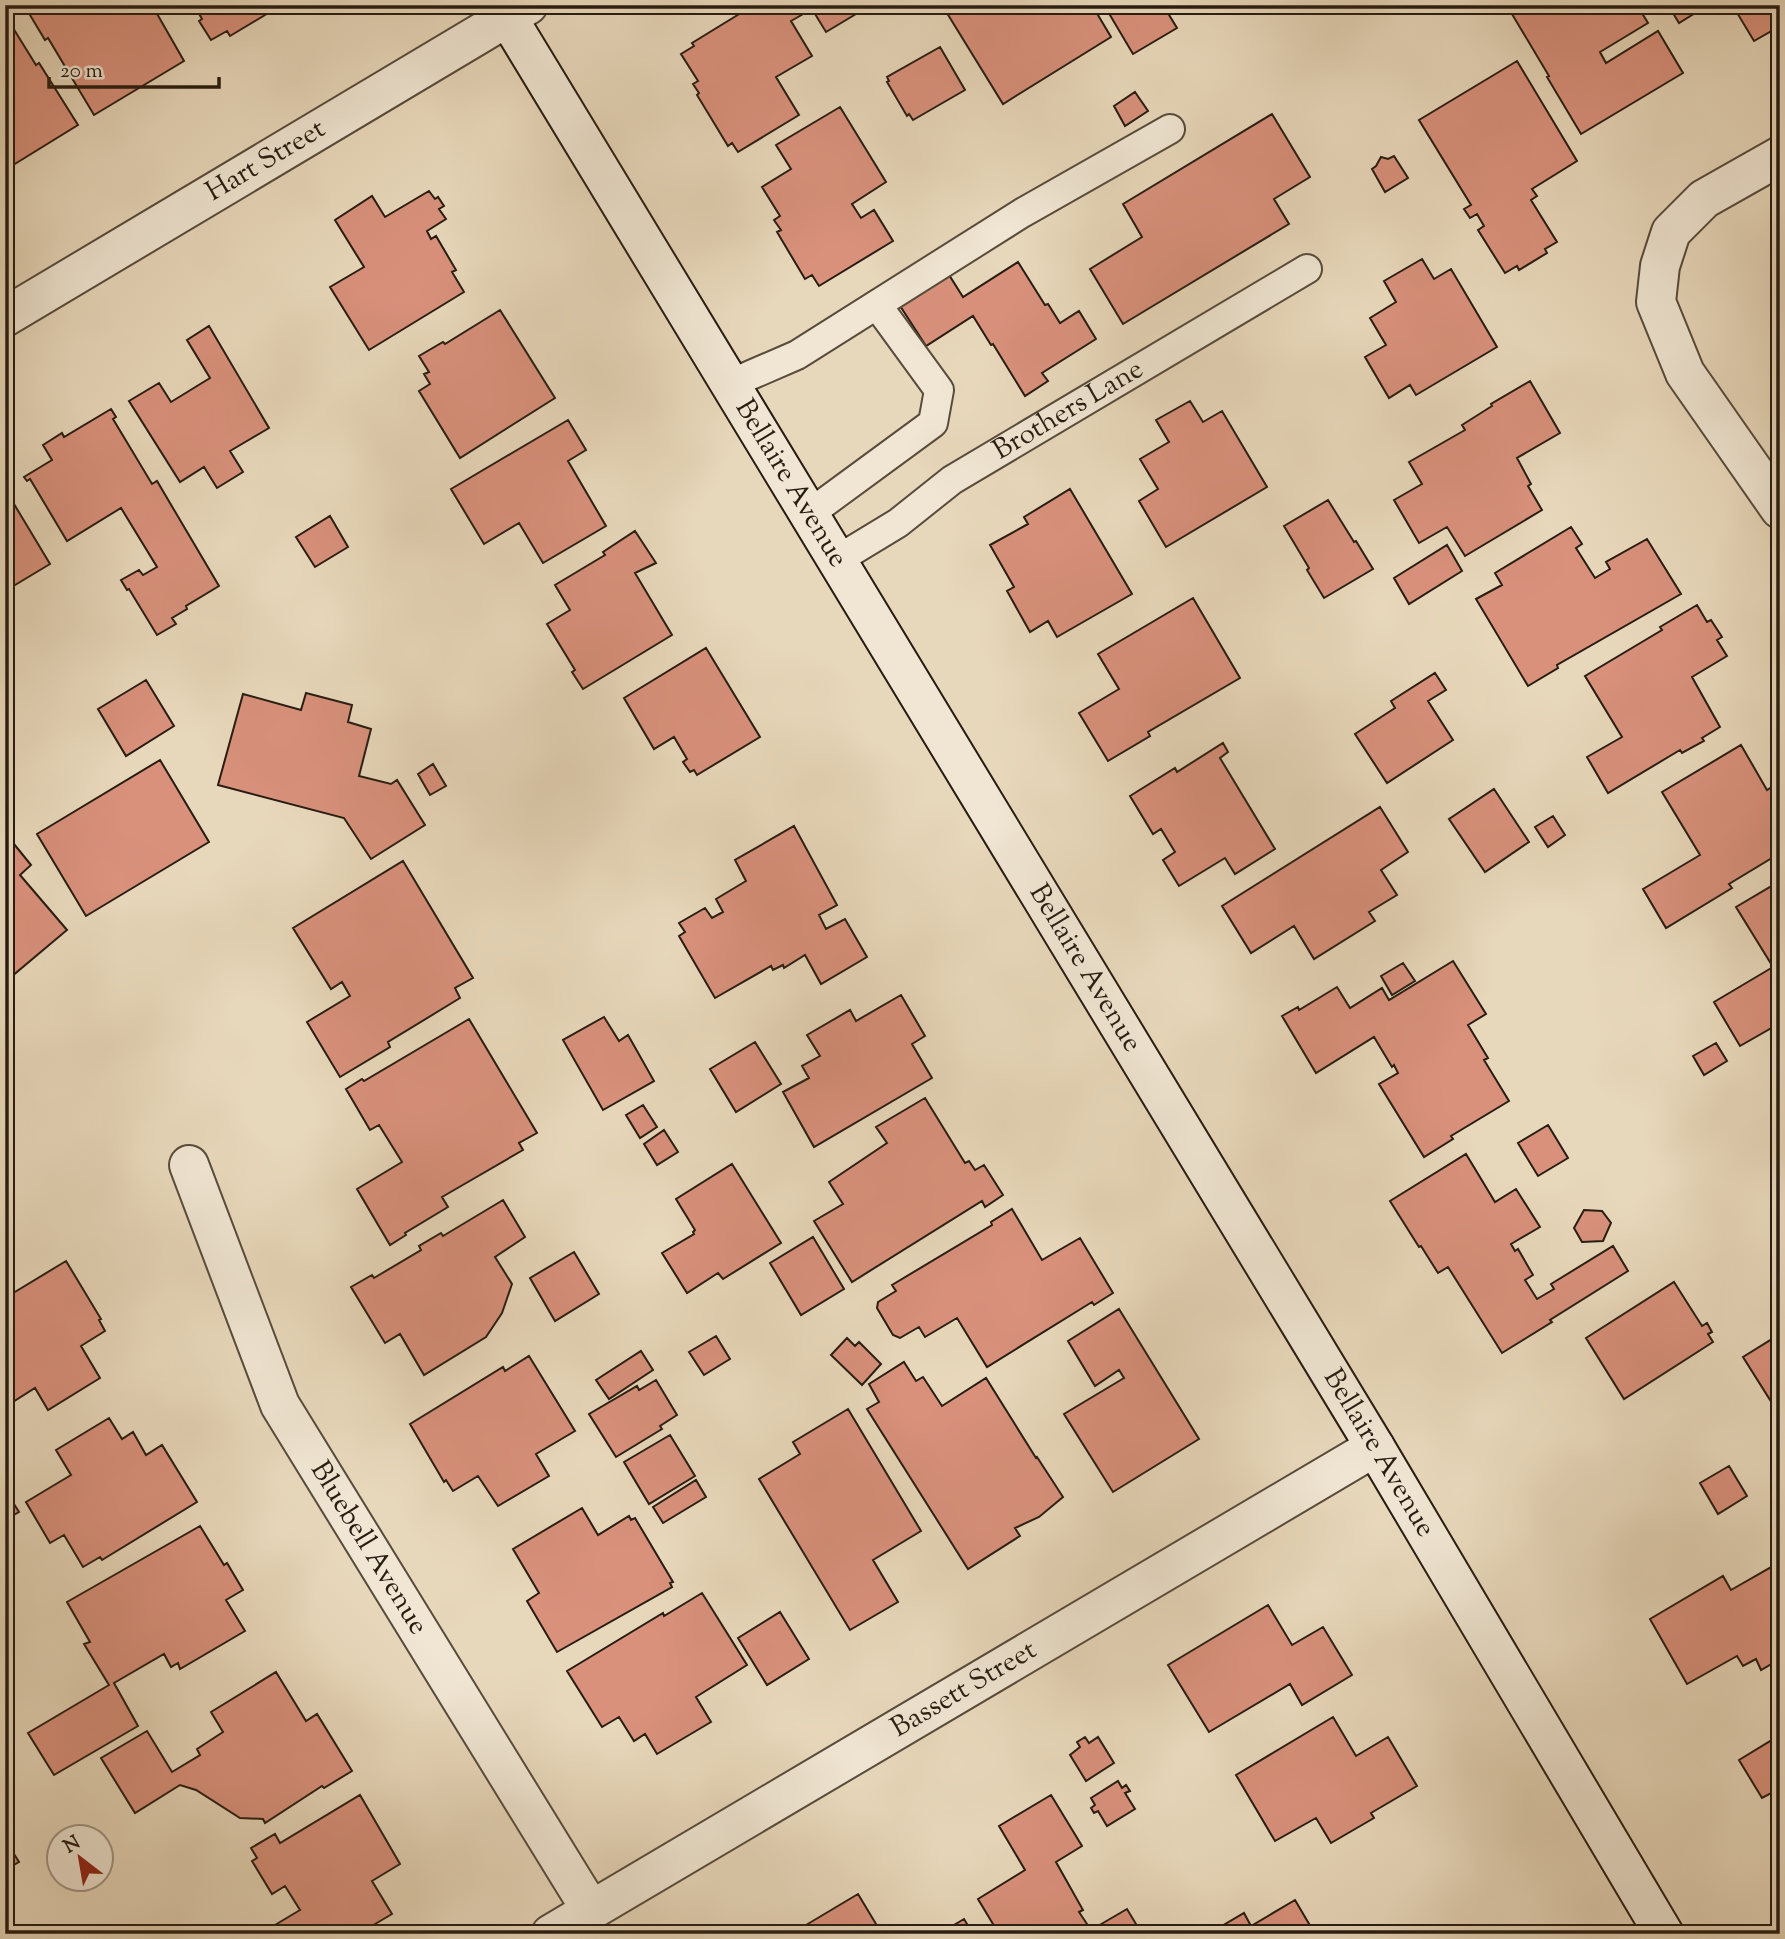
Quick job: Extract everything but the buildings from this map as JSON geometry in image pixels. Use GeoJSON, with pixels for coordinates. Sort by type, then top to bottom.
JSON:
{"type":"FeatureCollection","features":[{"type":"Feature","properties":{"kind":"street","name":"Hart Street"},"geometry":{"type":"LineString","coordinates":[[5,317],[512,9]]}},
{"type":"Feature","properties":{"kind":"street","name":"Bellaire Avenue"},"geometry":{"type":"LineString","coordinates":[[512,9],[730,384],[1375,1447],[1664,1934]]}},
{"type":"Feature","properties":{"kind":"street"},"geometry":{"type":"LineString","coordinates":[[1780,156],[1704,199],[1671,232],[1660,265],[1656,302],[1685,373],[1780,509]]}},
{"type":"Feature","properties":{"kind":"street","name":"Bluebell Avenue"},"geometry":{"type":"LineString","coordinates":[[188,1165],[280,1405],[591,1910]]}},
{"type":"Feature","properties":{"kind":"street","name":"Bassett Street"},"geometry":{"type":"LineString","coordinates":[[551,1934],[1375,1447]]}},
{"type":"Feature","properties":{"kind":"lane"},"geometry":{"type":"LineString","coordinates":[[730,384],[797,355],[1022,213],[1170,129]]}},
{"type":"Feature","properties":{"kind":"lane","name":"Brothers Lane"},"geometry":{"type":"LineString","coordinates":[[837,560],[898,523],[952,480],[1307,268]]}},
{"type":"Feature","properties":{"kind":"lane"},"geometry":{"type":"LineString","coordinates":[[809,514],[933,423],[939,390],[877,305]]}}]}
